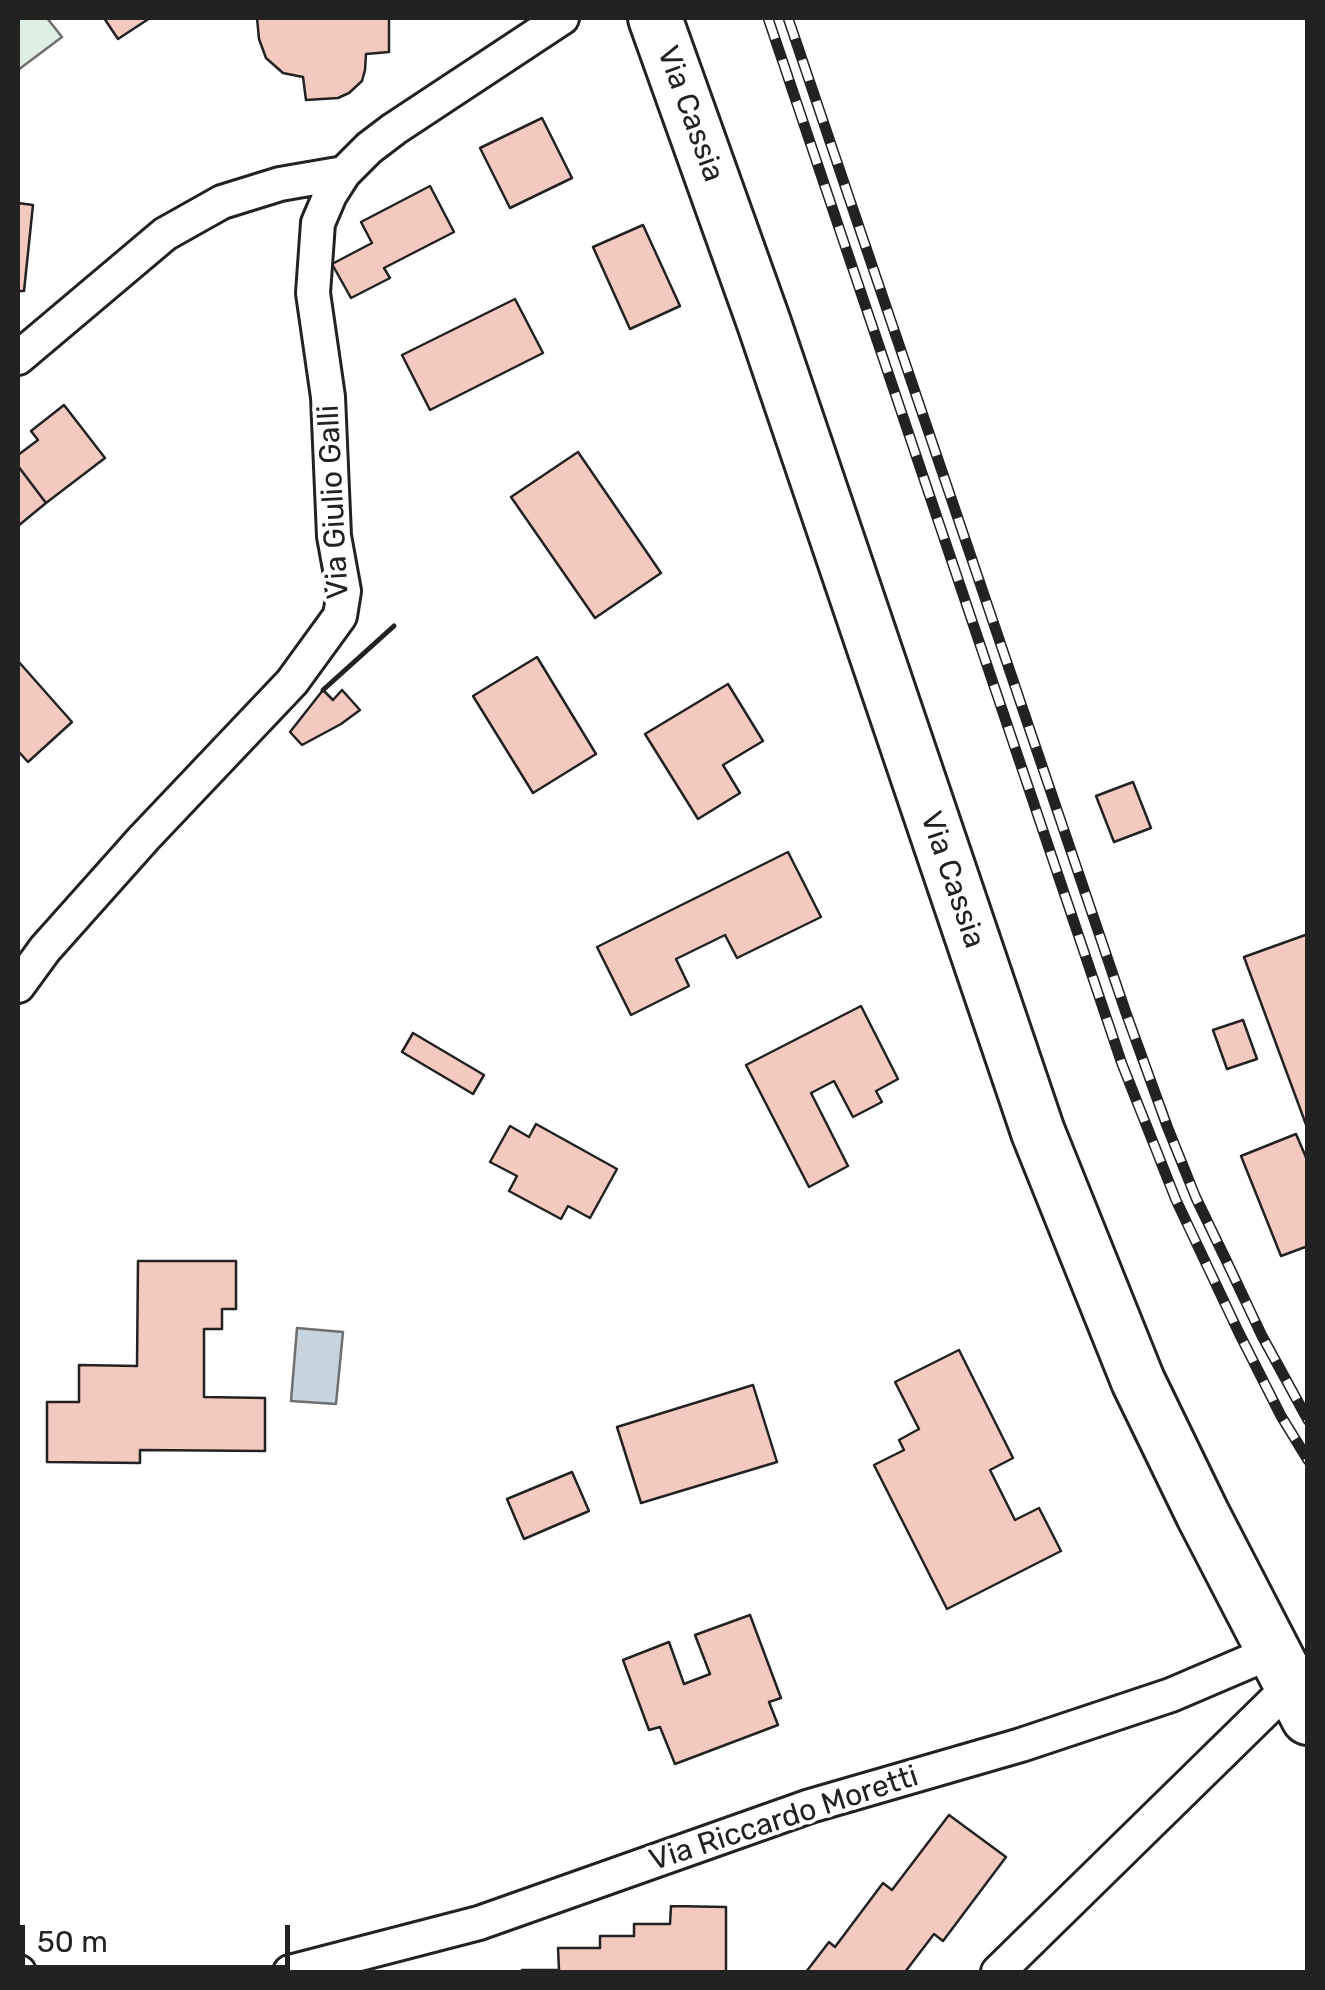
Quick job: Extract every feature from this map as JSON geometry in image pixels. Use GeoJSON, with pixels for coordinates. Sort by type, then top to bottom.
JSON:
{"type":"FeatureCollection","features":[{"type":"Feature","properties":{"kind":"main road","name":"Via Cassia"},"geometry":{"type":"LineString","coordinates":[[656,18],[764,323],[1038,1132],[1138,1381],[1291,1685]]}},
{"type":"Feature","properties":{"kind":"street","name":"Via Giulio Galli"},"geometry":{"type":"LineString","coordinates":[[18,986],[45,949],[144,838],[265,713],[340,616],[344,591],[334,536],[328,397],[313,293],[318,223],[330,195],[344,173],[369,148],[562,18]]}},
{"type":"Feature","properties":{"kind":"street"},"geometry":{"type":"LineString","coordinates":[[18,358],[166,234],[222,202],[280,184],[344,173]]}},
{"type":"Feature","properties":{"kind":"street"},"geometry":{"type":"LineString","coordinates":[[998,1972],[1291,1685]]}},
{"type":"Feature","properties":{"kind":"street","name":"Via Riccardo Moretti"},"geometry":{"type":"LineString","coordinates":[[290,1972],[478,1923],[810,1806],[1021,1745],[1156,1700],[1291,1685]]}},
{"type":"Feature","properties":{"kind":"green space"},"geometry":{"type":"Polygon","coordinates":[[[18,18],[47,18],[62,37],[18,70],[18,18]]]}},
{"type":"Feature","properties":{"kind":"shaded area"},"geometry":{"type":"Polygon","coordinates":[[[297,1328],[343,1332],[336,1404],[291,1401],[297,1328]]]}},
{"type":"Feature","properties":{"kind":"building"},"geometry":{"type":"Polygon","coordinates":[[[104,18],[150,18],[118,39],[104,18]]]}},
{"type":"Feature","properties":{"kind":"building"},"geometry":{"type":"Polygon","coordinates":[[[257,18],[389,18],[389,52],[366,54],[362,81],[349,93],[338,98],[306,100],[303,77],[283,73],[266,58],[257,18]]]}},
{"type":"Feature","properties":{"kind":"building"},"geometry":{"type":"Polygon","coordinates":[[[542,118],[572,178],[510,208],[480,148],[542,118]]]}},
{"type":"Feature","properties":{"kind":"building"},"geometry":{"type":"Polygon","coordinates":[[[430,186],[454,232],[384,268],[390,278],[351,298],[332,264],[372,243],[361,222],[430,186]]]}},
{"type":"Feature","properties":{"kind":"building"},"geometry":{"type":"Polygon","coordinates":[[[18,203],[33,205],[24,291],[18,291],[18,203]]]}},
{"type":"Feature","properties":{"kind":"building"},"geometry":{"type":"Polygon","coordinates":[[[643,225],[680,306],[630,329],[593,247],[643,225]]]}},
{"type":"Feature","properties":{"kind":"building"},"geometry":{"type":"Polygon","coordinates":[[[515,299],[543,353],[430,410],[402,355],[515,299]]]}},
{"type":"Feature","properties":{"kind":"building"},"geometry":{"type":"Polygon","coordinates":[[[64,405],[105,458],[46,503],[18,466],[18,455],[38,440],[31,431],[64,405]]]}},
{"type":"Feature","properties":{"kind":"building"},"geometry":{"type":"Polygon","coordinates":[[[578,452],[661,573],[595,618],[511,497],[578,452]]]}},
{"type":"Feature","properties":{"kind":"building"},"geometry":{"type":"Polygon","coordinates":[[[18,466],[46,503],[18,526],[18,466]]]}},
{"type":"Feature","properties":{"kind":"building"},"geometry":{"type":"Polygon","coordinates":[[[537,657],[596,754],[533,793],[473,696],[537,657]]]}},
{"type":"Feature","properties":{"kind":"building"},"geometry":{"type":"Polygon","coordinates":[[[18,661],[72,722],[28,762],[18,751],[18,661]]]}},
{"type":"Feature","properties":{"kind":"building"},"geometry":{"type":"Polygon","coordinates":[[[728,684],[763,741],[723,765],[740,793],[698,819],[645,734],[728,684]]]}},
{"type":"Feature","properties":{"kind":"building"},"geometry":{"type":"Polygon","coordinates":[[[323,690],[333,700],[342,690],[360,710],[302,745],[290,732],[323,690]]]}},
{"type":"Feature","properties":{"kind":"building"},"geometry":{"type":"Polygon","coordinates":[[[1133,782],[1151,828],[1114,842],[1096,796],[1133,782]]]}},
{"type":"Feature","properties":{"kind":"building"},"geometry":{"type":"Polygon","coordinates":[[[788,852],[821,917],[737,958],[725,935],[676,959],[689,986],[631,1015],[597,947],[788,852]]]}},
{"type":"Feature","properties":{"kind":"building"},"geometry":{"type":"Polygon","coordinates":[[[1308,934],[1308,1130],[1244,957],[1308,934]]]}},
{"type":"Feature","properties":{"kind":"building"},"geometry":{"type":"Polygon","coordinates":[[[861,1006],[898,1079],[876,1091],[882,1102],[853,1117],[834,1081],[811,1093],[848,1166],[809,1187],[746,1065],[861,1006]]]}},
{"type":"Feature","properties":{"kind":"building"},"geometry":{"type":"Polygon","coordinates":[[[1243,1020],[1257,1059],[1227,1069],[1213,1030],[1243,1020]]]}},
{"type":"Feature","properties":{"kind":"building"},"geometry":{"type":"Polygon","coordinates":[[[413,1033],[484,1075],[473,1094],[402,1052],[413,1033]]]}},
{"type":"Feature","properties":{"kind":"building"},"geometry":{"type":"Polygon","coordinates":[[[536,1124],[617,1169],[590,1218],[568,1206],[561,1219],[509,1191],[517,1176],[490,1162],[510,1126],[529,1137],[536,1124]]]}},
{"type":"Feature","properties":{"kind":"building"},"geometry":{"type":"Polygon","coordinates":[[[1296,1134],[1308,1162],[1308,1246],[1281,1256],[1241,1156],[1296,1134]]]}},
{"type":"Feature","properties":{"kind":"building"},"geometry":{"type":"Polygon","coordinates":[[[138,1261],[236,1261],[236,1309],[222,1309],[222,1329],[204,1329],[204,1397],[265,1398],[265,1451],[140,1450],[140,1463],[47,1462],[47,1402],[79,1402],[79,1365],[137,1366],[138,1261]]]}},
{"type":"Feature","properties":{"kind":"building"},"geometry":{"type":"Polygon","coordinates":[[[959,1350],[1013,1458],[990,1470],[1015,1520],[1039,1508],[1061,1551],[947,1609],[874,1465],[904,1450],[899,1440],[919,1429],[895,1382],[959,1350]]]}},
{"type":"Feature","properties":{"kind":"building"},"geometry":{"type":"Polygon","coordinates":[[[753,1385],[777,1462],[641,1503],[617,1427],[753,1385]]]}},
{"type":"Feature","properties":{"kind":"building"},"geometry":{"type":"Polygon","coordinates":[[[572,1472],[589,1511],[524,1539],[507,1499],[572,1472]]]}},
{"type":"Feature","properties":{"kind":"building"},"geometry":{"type":"Polygon","coordinates":[[[750,1615],[781,1698],[769,1702],[778,1725],[675,1764],[660,1727],[649,1730],[623,1660],[669,1642],[684,1684],[710,1674],[695,1635],[750,1615]]]}},
{"type":"Feature","properties":{"kind":"building"},"geometry":{"type":"Polygon","coordinates":[[[949,1815],[1006,1857],[943,1941],[934,1934],[905,1972],[806,1972],[829,1942],[835,1947],[883,1883],[892,1890],[949,1815]]]}},
{"type":"Feature","properties":{"kind":"building"},"geometry":{"type":"Polygon","coordinates":[[[671,1906],[726,1907],[726,1972],[522,1972],[559,1970],[558,1948],[600,1948],[600,1936],[634,1936],[634,1924],[670,1924],[671,1906]]]}},
{"type":"Feature","properties":{"kind":"railway"},"geometry":{"type":"LineString","coordinates":[[768,18],[1122,1064],[1176,1200],[1281,1416],[1308,1460]]}},
{"type":"Feature","properties":{"kind":"railway"},"geometry":{"type":"LineString","coordinates":[[788,18],[1167,1126],[1196,1198],[1262,1336],[1308,1420]]}},
{"type":"Feature","properties":{"kind":"wall"},"geometry":{"type":"LineString","coordinates":[[323,690],[394,626]]}}]}
